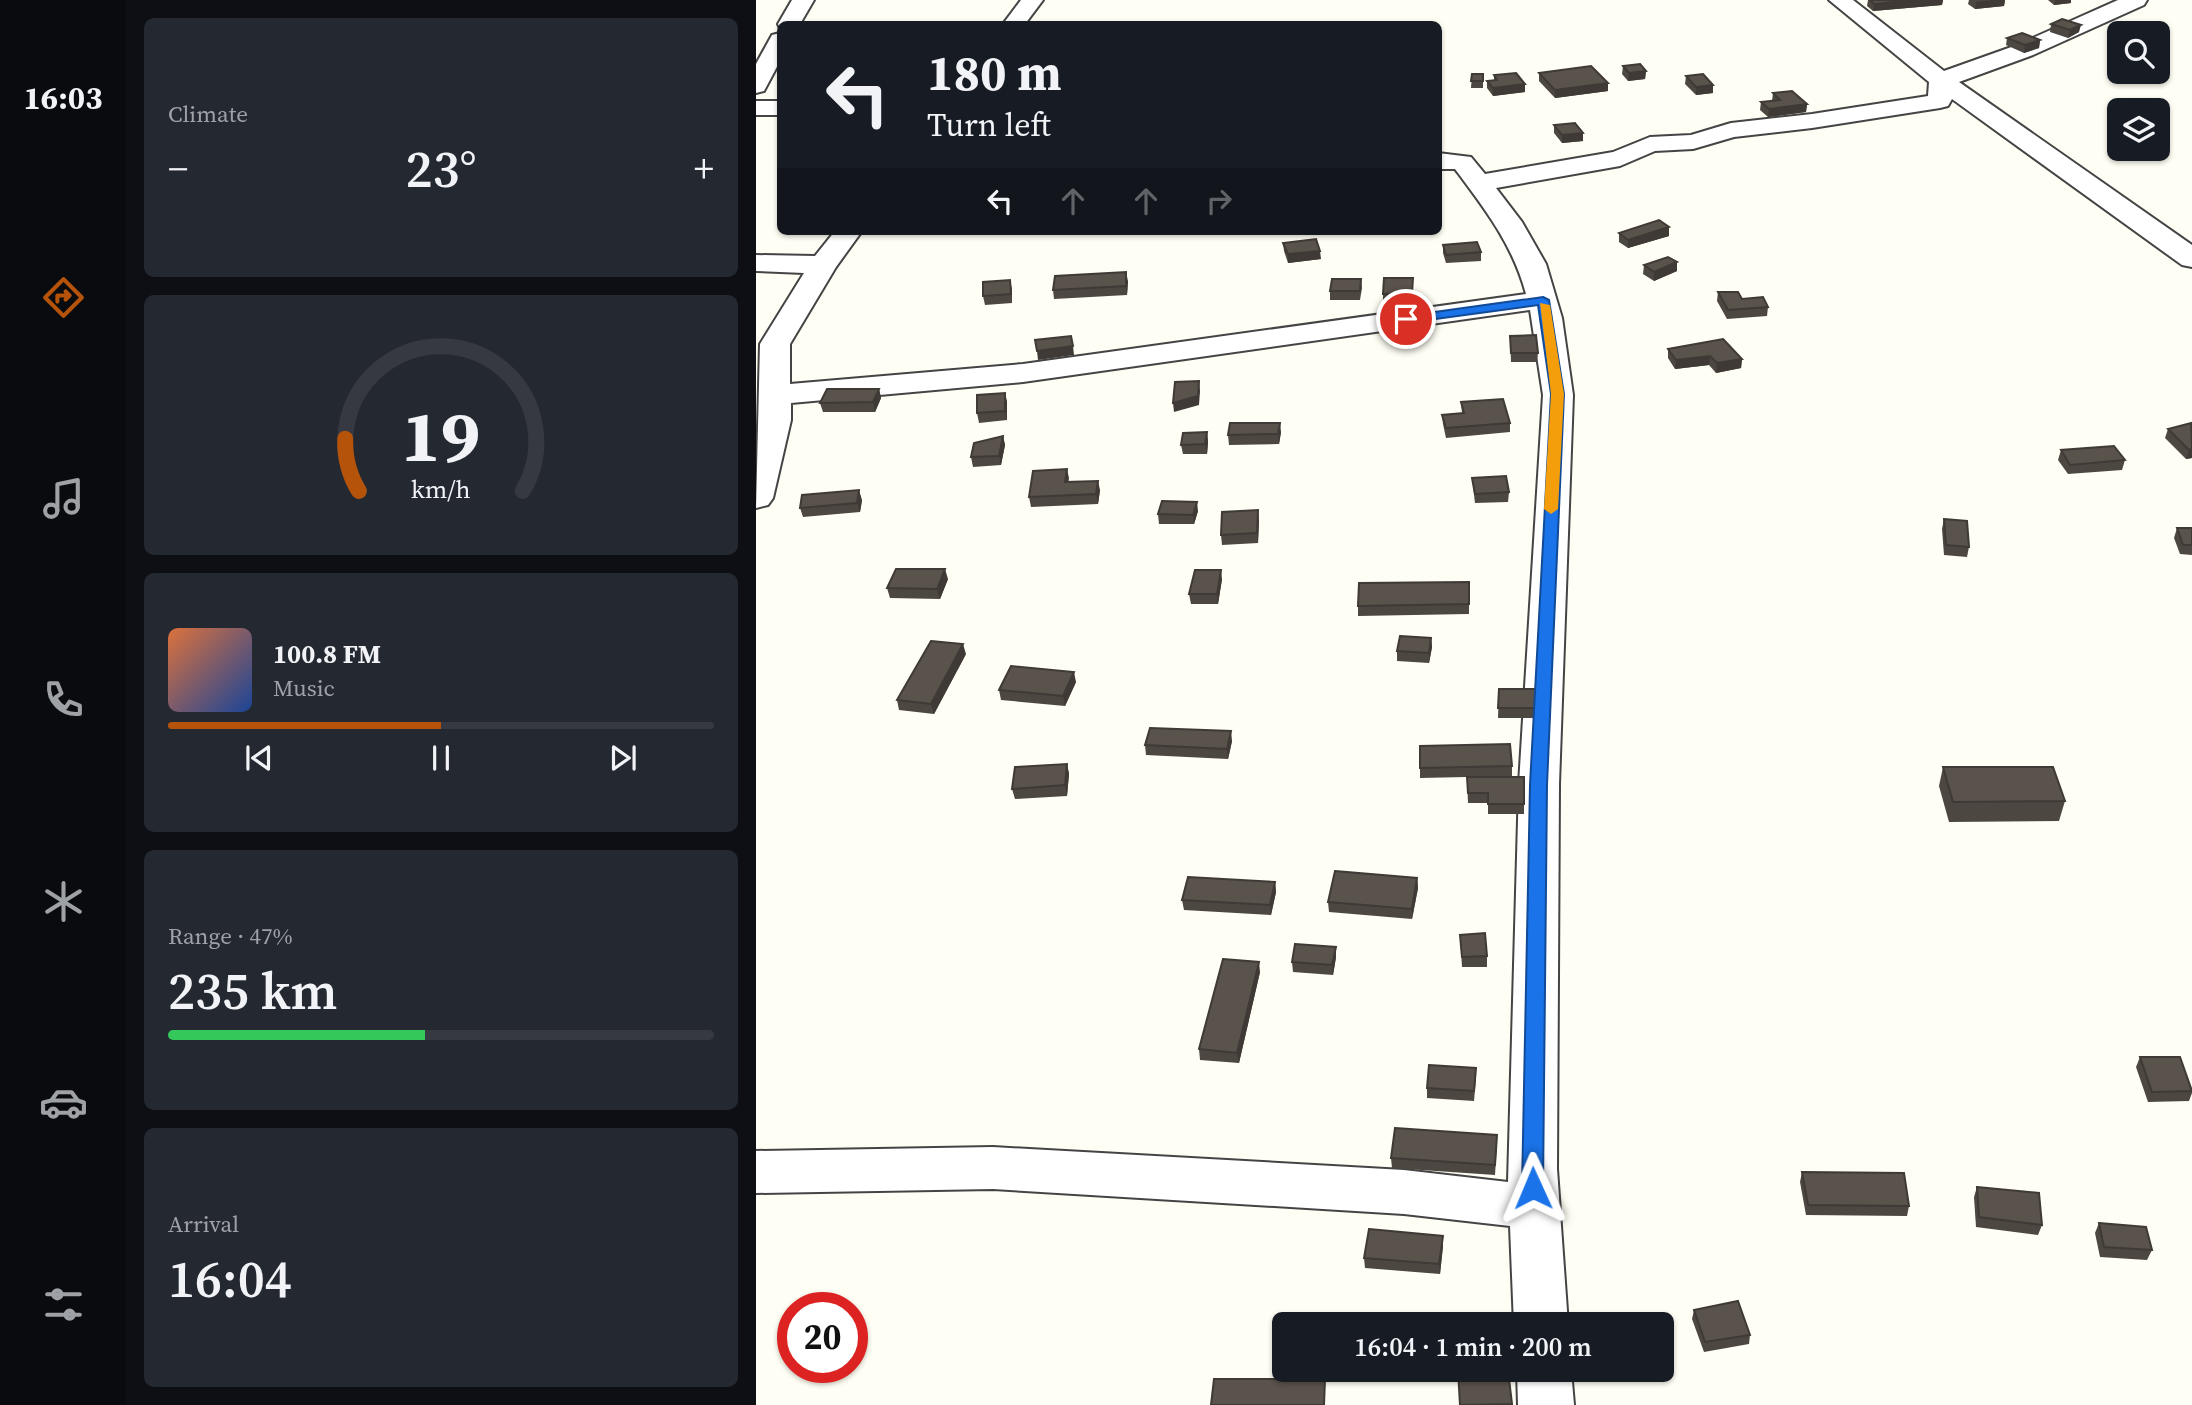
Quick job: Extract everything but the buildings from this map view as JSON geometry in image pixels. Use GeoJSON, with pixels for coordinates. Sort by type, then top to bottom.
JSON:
{"type":"FeatureCollection","features":[{"type":"Feature","properties":{"kind":"street"},"geometry":{"type":"LineString","coordinates":[[791,21],[803,0]]}},
{"type":"Feature","properties":{"kind":"street"},"geometry":{"type":"LineString","coordinates":[[1016,21],[1032,0]]}},
{"type":"Feature","properties":{"kind":"street"},"geometry":{"type":"LineString","coordinates":[[1840,0],[1941,80],[2192,259]]}},
{"type":"Feature","properties":{"kind":"street"},"geometry":{"type":"LineString","coordinates":[[1941,80],[2025,50],[2136,0]]}},
{"type":"Feature","properties":{"kind":"street"},"geometry":{"type":"LineString","coordinates":[[756,86],[777,46]]}},
{"type":"Feature","properties":{"kind":"street"},"geometry":{"type":"LineString","coordinates":[[1480,183],[1620,159],[1650,144],[1693,142],[1731,130],[1812,121],[1940,101],[1941,80]]}},
{"type":"Feature","properties":{"kind":"street"},"geometry":{"type":"LineString","coordinates":[[756,108],[777,108]]}},
{"type":"Feature","properties":{"kind":"street"},"geometry":{"type":"LineString","coordinates":[[1442,161],[1462,162],[1509,222],[1532,264],[1543,300],[1558,394],[1539,785],[1532,1169],[1540,1312]]}},
{"type":"Feature","properties":{"kind":"street"},"geometry":{"type":"LineString","coordinates":[[756,498],[775,420],[775,344],[823,265],[846,235]]}},
{"type":"Feature","properties":{"kind":"street"},"geometry":{"type":"LineString","coordinates":[[756,263],[823,265]]}},
{"type":"Feature","properties":{"kind":"street"},"geometry":{"type":"LineString","coordinates":[[776,394],[1023,373],[1543,300]]}},
{"type":"Feature","properties":{"kind":"street"},"geometry":{"type":"LineString","coordinates":[[756,1171],[1006,1169],[1404,1192],[1534,1207]]}},
{"type":"Feature","properties":{"kind":"street"},"geometry":{"type":"LineString","coordinates":[[1545,1382],[1546,1405]]}},
{"type":"Feature","properties":{"kind":"slow traffic"},"geometry":{"type":"LineString","coordinates":[[1544,305],[1558,394],[1551,509]]}},
{"type":"Feature","properties":{"kind":"route"},"geometry":{"type":"LineString","coordinates":[[1406,319],[1543,300],[1547,318],[1558,394],[1539,785],[1533,1188]]}}]}
